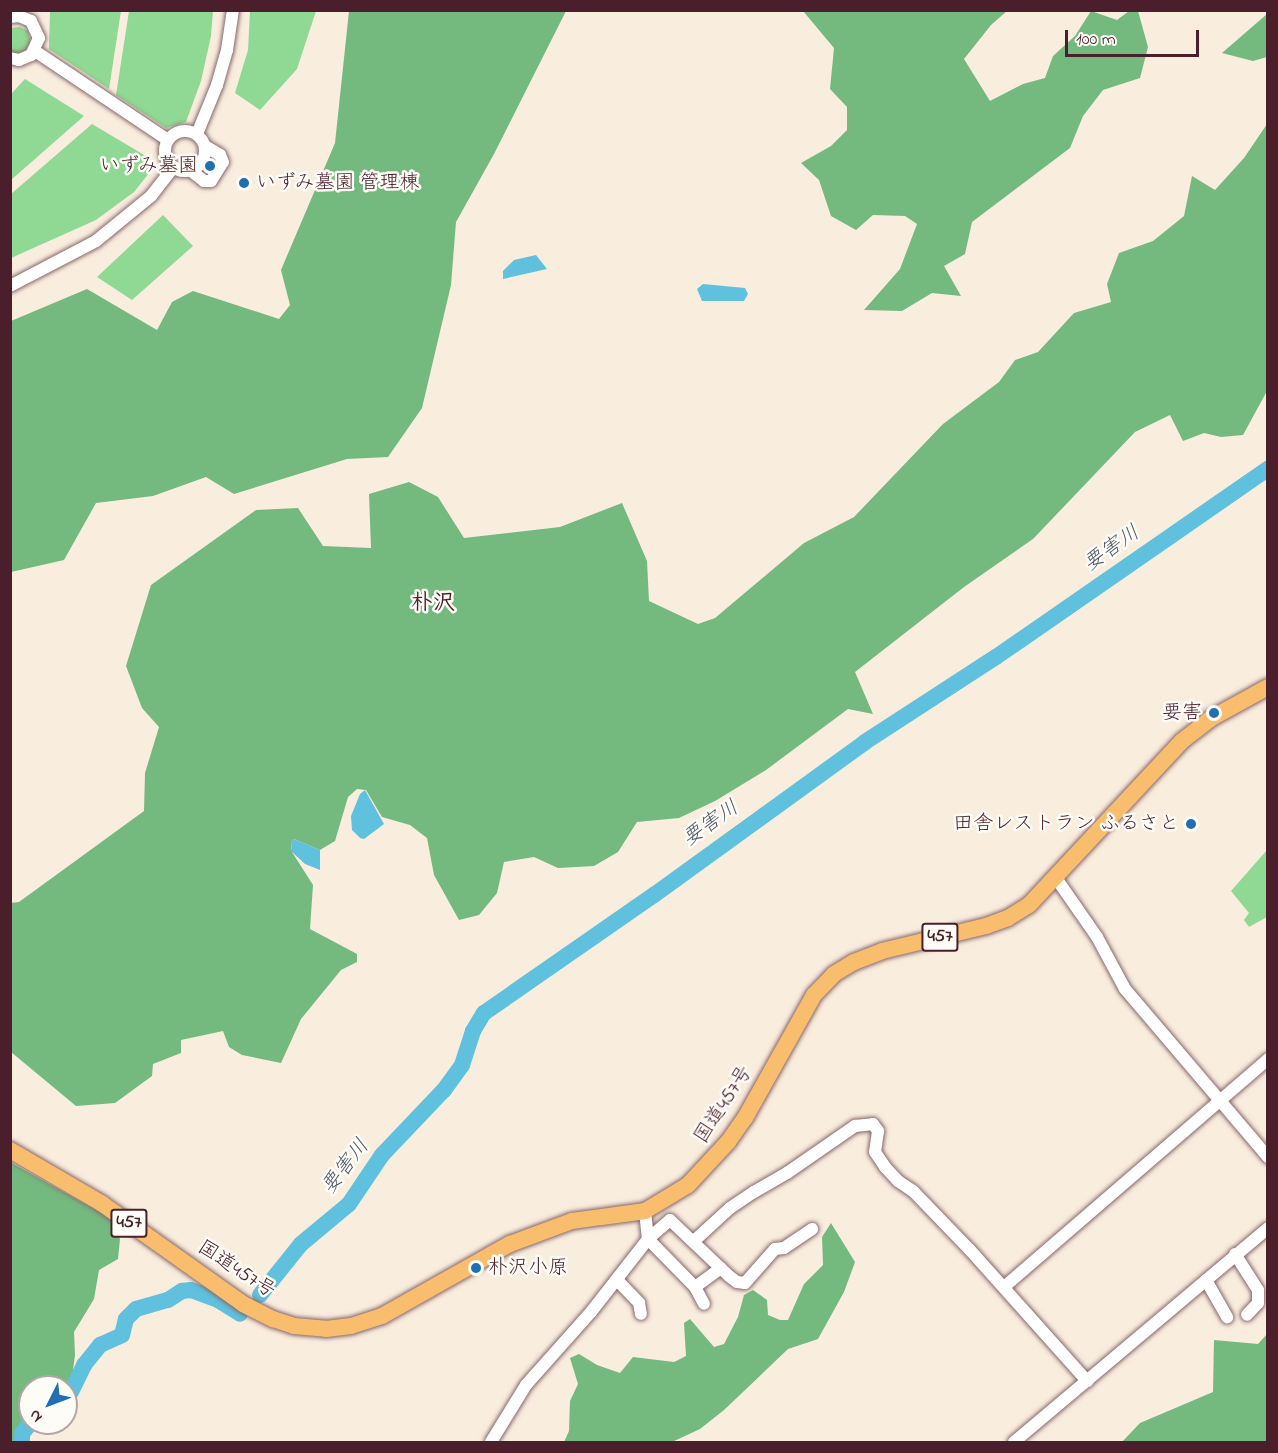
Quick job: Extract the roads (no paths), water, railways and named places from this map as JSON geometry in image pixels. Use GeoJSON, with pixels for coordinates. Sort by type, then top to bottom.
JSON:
{"type":"FeatureCollection","features":[{"type":"Feature","properties":{"kind":"highway","name":"国道457号"},"geometry":{"type":"LineString","coordinates":[[10,1150],[101,1203],[254,1310],[294,1326],[326,1329],[351,1326],[382,1316],[510,1244],[572,1221],[645,1211],[688,1185],[728,1142],[745,1118],[814,995],[834,974],[854,962],[882,951],[986,926],[1008,918],[1029,905],[1182,741],[1210,719],[1268,687]]}},
{"type":"Feature","properties":{"kind":"street"},"geometry":{"type":"LineString","coordinates":[[197,134],[217,85],[227,50],[233,10]]}},
{"type":"Feature","properties":{"kind":"street"},"geometry":{"type":"LineString","coordinates":[[10,18],[26,14],[39,32],[35,51],[26,58],[10,58]]}},
{"type":"Feature","properties":{"kind":"street"},"geometry":{"type":"LineString","coordinates":[[35,51],[168,140]]}},
{"type":"Feature","properties":{"kind":"street"},"geometry":{"type":"LineString","coordinates":[[178,132],[197,134],[205,146],[220,156],[223,162],[211,181],[204,181],[190,170],[174,167],[166,158],[168,140],[178,132]]}},
{"type":"Feature","properties":{"kind":"street"},"geometry":{"type":"LineString","coordinates":[[190,170],[202,162],[205,146]]}},
{"type":"Feature","properties":{"kind":"street"},"geometry":{"type":"LineString","coordinates":[[10,286],[96,241],[151,196],[174,167]]}},
{"type":"Feature","properties":{"kind":"street"},"geometry":{"type":"LineString","coordinates":[[1056,878],[1097,938],[1125,989],[1268,1157]]}},
{"type":"Feature","properties":{"kind":"street"},"geometry":{"type":"LineString","coordinates":[[1004,1287],[1268,1059]]}},
{"type":"Feature","properties":{"kind":"street"},"geometry":{"type":"LineString","coordinates":[[694,1241],[730,1208],[787,1173],[855,1126],[868,1123],[876,1128],[875,1152],[885,1167],[898,1181],[920,1197],[1087,1381]]}},
{"type":"Feature","properties":{"kind":"street"},"geometry":{"type":"LineString","coordinates":[[645,1211],[648,1239],[695,1287],[704,1304]]}},
{"type":"Feature","properties":{"kind":"street"},"geometry":{"type":"LineString","coordinates":[[491,1443],[517,1396],[617,1280],[648,1239],[670,1220],[737,1282],[745,1283],[775,1249],[784,1248],[812,1229]]}},
{"type":"Feature","properties":{"kind":"street"},"geometry":{"type":"LineString","coordinates":[[1014,1443],[1268,1228]]}},
{"type":"Feature","properties":{"kind":"street"},"geometry":{"type":"LineString","coordinates":[[1235,1254],[1258,1290],[1258,1303],[1247,1315]]}},
{"type":"Feature","properties":{"kind":"street"},"geometry":{"type":"LineString","coordinates":[[695,1287],[722,1268]]}},
{"type":"Feature","properties":{"kind":"street"},"geometry":{"type":"LineString","coordinates":[[617,1280],[639,1303],[640,1314]]}},
{"type":"Feature","properties":{"kind":"street"},"geometry":{"type":"LineString","coordinates":[[1206,1280],[1227,1317]]}},
{"type":"Feature","properties":{"kind":"water"},"geometry":{"type":"Polygon","coordinates":[[[536,255],[547,269],[503,279],[503,271],[514,260],[536,255]]]}},
{"type":"Feature","properties":{"kind":"water"},"geometry":{"type":"Polygon","coordinates":[[[703,284],[745,288],[748,294],[744,301],[702,301],[697,289],[703,284]]]}},
{"type":"Feature","properties":{"kind":"water"},"geometry":{"type":"Polygon","coordinates":[[[365,790],[384,824],[364,839],[352,830],[351,816],[360,794],[365,790]]]}},
{"type":"Feature","properties":{"kind":"water"},"geometry":{"type":"Polygon","coordinates":[[[294,839],[320,850],[320,870],[305,864],[292,852],[291,843],[294,839]]]}},
{"type":"Feature","properties":{"kind":"waterway","name":"要害川"},"geometry":{"type":"LineString","coordinates":[[260,1295],[301,1244],[349,1204],[382,1155],[444,1090],[462,1065],[473,1031],[484,1013],[654,895],[865,742],[996,657],[1268,469]]}},
{"type":"Feature","properties":{"kind":"waterway","name":"要害川"},"geometry":{"type":"LineString","coordinates":[[78,1377],[84,1365],[100,1345],[122,1335],[126,1319],[136,1309],[168,1300],[182,1291],[191,1290],[218,1300],[240,1314]]}},
{"type":"Feature","properties":{"kind":"waterway","name":"要害川"},"geometry":{"type":"LineString","coordinates":[[22,1435],[22,1442]]}},
{"type":"Feature","properties":{"kind":"place","name":"いずみ墓園"},"geometry":{"type":"Point","coordinates":[210,166]}},
{"type":"Feature","properties":{"kind":"place","name":"いずみ墓園 管理棟"},"geometry":{"type":"Point","coordinates":[244,183]}},
{"type":"Feature","properties":{"kind":"place","name":"要害"},"geometry":{"type":"Point","coordinates":[1214,713]}},
{"type":"Feature","properties":{"kind":"place","name":"田舎レストラン ふるさと"},"geometry":{"type":"Point","coordinates":[1191,824]}},
{"type":"Feature","properties":{"kind":"place","name":"朴沢小原"},"geometry":{"type":"Point","coordinates":[476,1268]}},
{"type":"Feature","properties":{"kind":"district","name":"朴沢"},"geometry":{"type":"Point","coordinates":[433,605]}}]}
